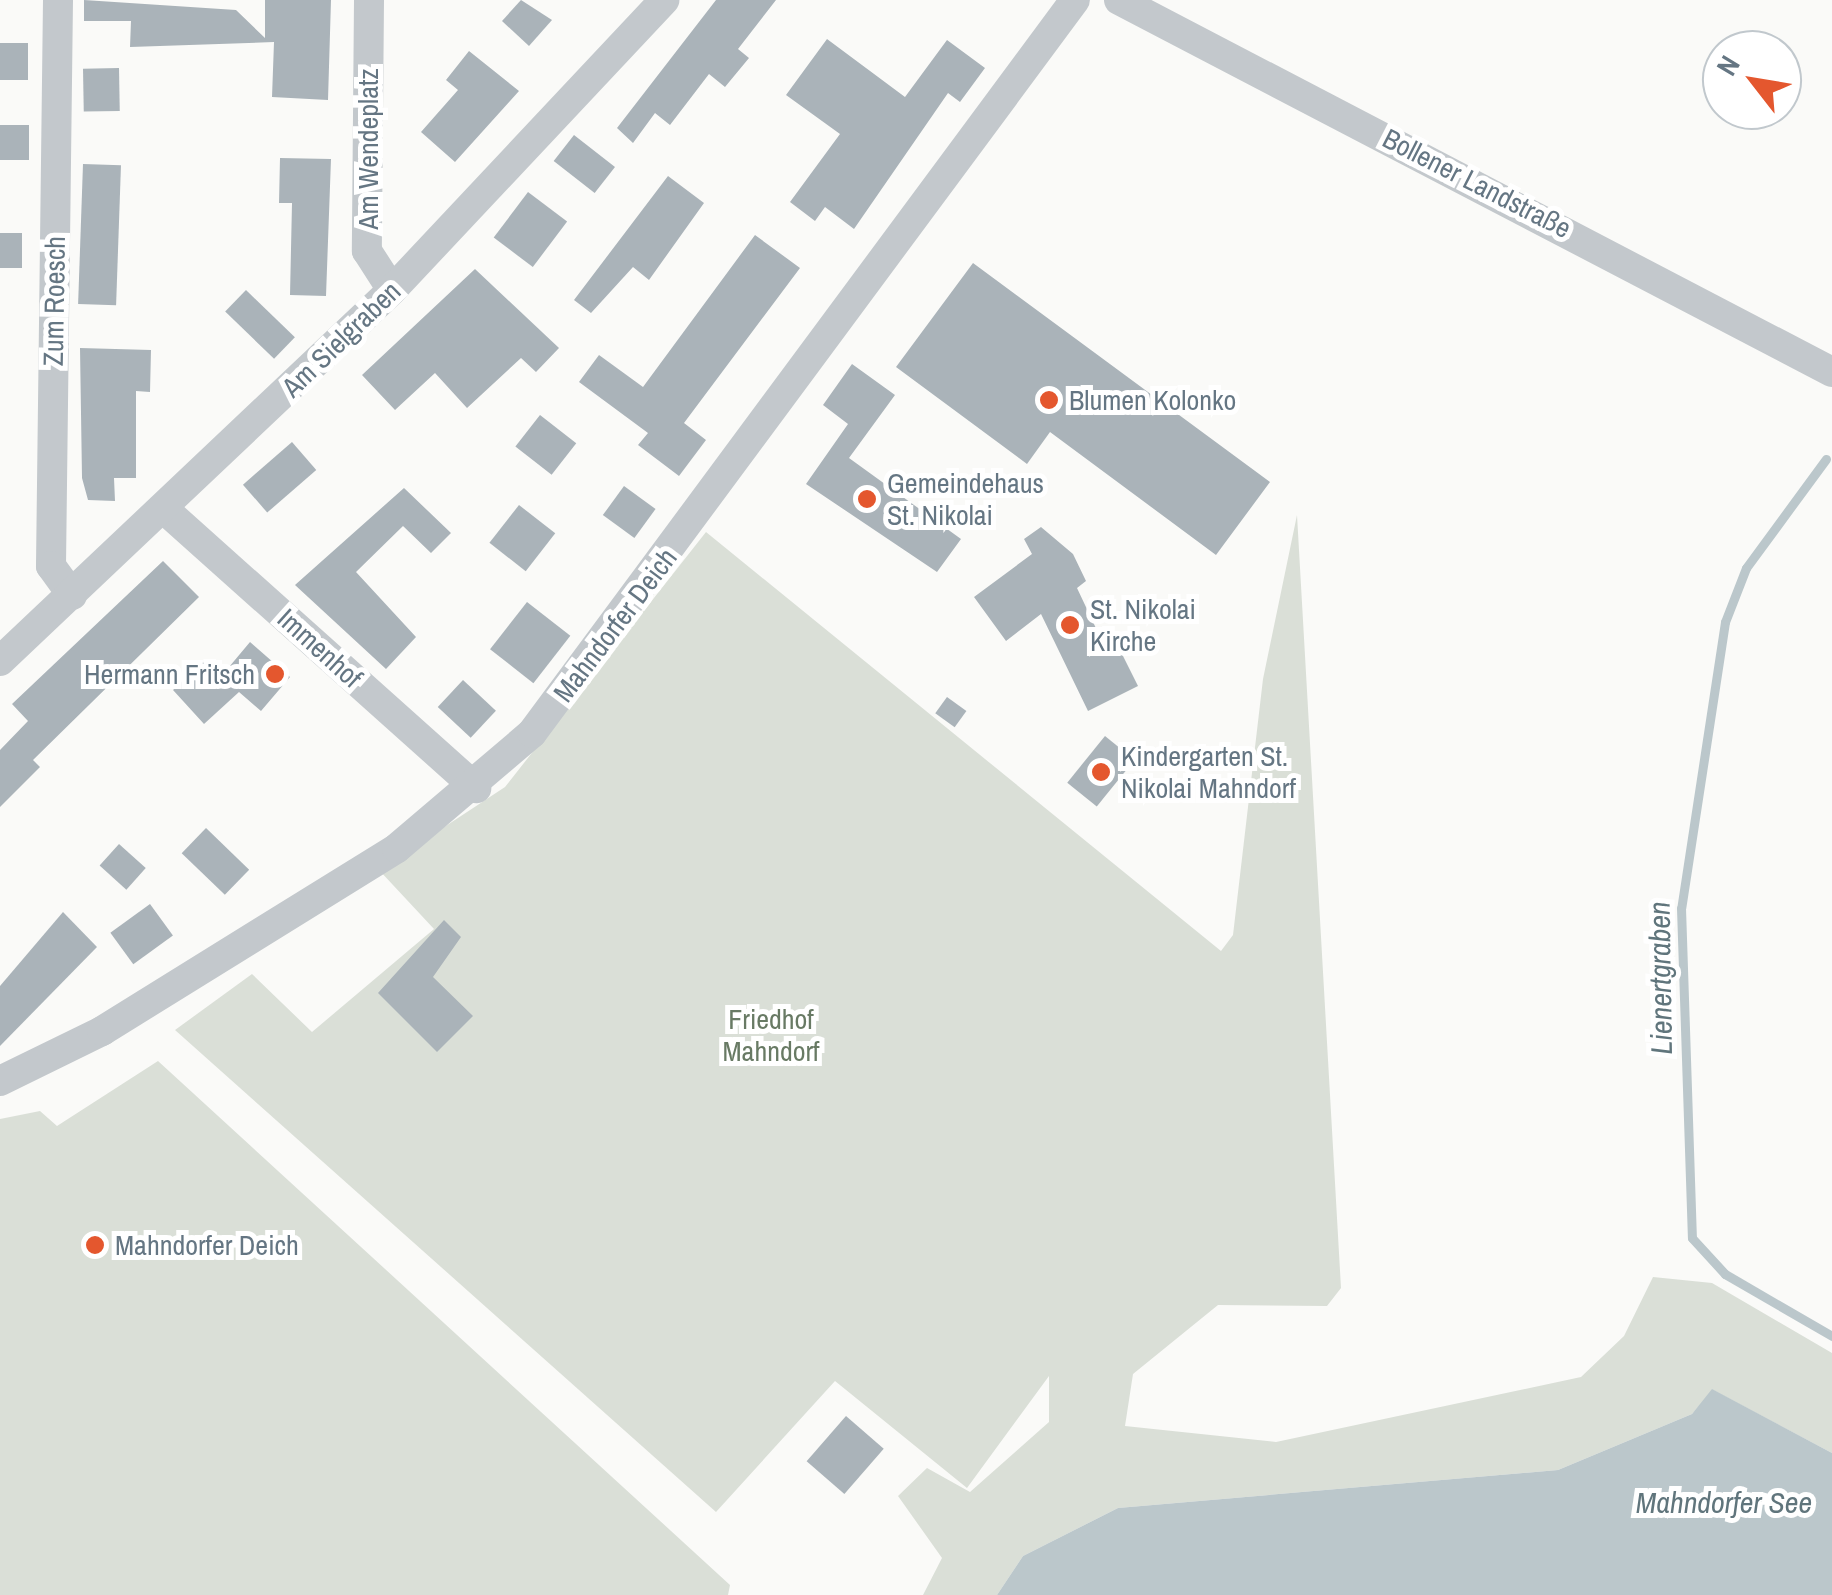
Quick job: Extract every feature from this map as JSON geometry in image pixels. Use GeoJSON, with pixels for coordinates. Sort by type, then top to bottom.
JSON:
{"type":"FeatureCollection","features":[{"type":"Feature","properties":{"kind":"street","name":"Zum Roesch"},"geometry":{"type":"LineString","coordinates":[[58,0],[50,566],[72,595]]}},
{"type":"Feature","properties":{"kind":"street","name":"Am Wendeplatz"},"geometry":{"type":"LineString","coordinates":[[369,0],[368,252],[392,290]]}},
{"type":"Feature","properties":{"kind":"street","name":"Am Sielgraben"},"geometry":{"type":"LineString","coordinates":[[0,661],[392,290],[664,0]]}},
{"type":"Feature","properties":{"kind":"street","name":"Mahndorfer Deich"},"geometry":{"type":"LineString","coordinates":[[0,1081],[233,952],[476,788],[610,636],[1075,0]]}},
{"type":"Feature","properties":{"kind":"street","name":"Bollener Landstraße"},"geometry":{"type":"LineString","coordinates":[[1120,0],[1832,372]]}},
{"type":"Feature","properties":{"kind":"street","name":"Immenhof"},"geometry":{"type":"LineString","coordinates":[[164,509],[476,788]]}},
{"type":"Feature","properties":{"kind":"green space","name":"Friedhof Mahndorf"},"geometry":{"type":"Polygon","coordinates":[[[1297,515],[1341,1288],[1327,1306],[1218,1305],[1133,1374],[1125,1426],[1276,1442],[1581,1377],[1624,1336],[1653,1277],[1712,1283],[1832,1353],[1832,1453],[1713,1390],[1692,1414],[1558,1470],[1118,1508],[1023,1556],[997,1595],[923,1595],[942,1558],[898,1496],[927,1468],[970,1492],[1049,1422],[1049,1376],[967,1488],[835,1381],[716,1512],[175,1030],[252,974],[312,1032],[434,929],[379,870],[505,787],[706,532],[1221,951],[1233,935],[1263,679],[1297,515]]]}},
{"type":"Feature","properties":{"kind":"green space"},"geometry":{"type":"Polygon","coordinates":[[[158,1061],[730,1585],[728,1595],[0,1595],[0,1119],[40,1111],[57,1126],[158,1061]]]}},
{"type":"Feature","properties":{"kind":"water","name":"Mahndorfer See"},"geometry":{"type":"Polygon","coordinates":[[[1712,1389],[1832,1453],[1832,1595],[997,1595],[1023,1556],[1118,1508],[1558,1470],[1692,1414],[1712,1389]]]}},
{"type":"Feature","properties":{"kind":"building"},"geometry":{"type":"Polygon","coordinates":[[[84,0],[236,10],[265,38],[265,0],[331,0],[328,100],[272,97],[274,42],[130,47],[131,21],[84,21],[84,0]]]}},
{"type":"Feature","properties":{"kind":"building"},"geometry":{"type":"Polygon","coordinates":[[[521,0],[552,20],[529,46],[502,21],[521,0]]]}},
{"type":"Feature","properties":{"kind":"building"},"geometry":{"type":"Polygon","coordinates":[[[716,0],[776,0],[738,49],[749,58],[725,87],[709,74],[670,125],[655,113],[633,143],[617,128],[716,0]]]}},
{"type":"Feature","properties":{"kind":"building"},"geometry":{"type":"Polygon","coordinates":[[[827,39],[905,97],[947,40],[985,68],[960,102],[948,93],[854,229],[825,207],[815,221],[790,202],[840,134],[786,95],[827,39]]]}},
{"type":"Feature","properties":{"kind":"building"},"geometry":{"type":"Polygon","coordinates":[[[0,43],[28,43],[28,80],[0,80],[0,43]]]}},
{"type":"Feature","properties":{"kind":"building"},"geometry":{"type":"Polygon","coordinates":[[[469,51],[519,91],[455,162],[421,132],[458,90],[446,80],[469,51]]]}},
{"type":"Feature","properties":{"kind":"building"},"geometry":{"type":"Polygon","coordinates":[[[119,68],[120,111],[84,112],[83,69],[119,68]]]}},
{"type":"Feature","properties":{"kind":"building"},"geometry":{"type":"Polygon","coordinates":[[[0,125],[29,125],[29,160],[0,160],[0,125]]]}},
{"type":"Feature","properties":{"kind":"building"},"geometry":{"type":"Polygon","coordinates":[[[574,135],[615,167],[595,193],[554,161],[574,135]]]}},
{"type":"Feature","properties":{"kind":"building"},"geometry":{"type":"Polygon","coordinates":[[[280,158],[331,159],[326,296],[290,295],[292,203],[279,203],[280,158]]]}},
{"type":"Feature","properties":{"kind":"building"},"geometry":{"type":"Polygon","coordinates":[[[83,164],[121,165],[116,305],[78,304],[83,164]]]}},
{"type":"Feature","properties":{"kind":"building"},"geometry":{"type":"Polygon","coordinates":[[[668,176],[704,203],[649,280],[633,267],[591,313],[574,300],[668,176]]]}},
{"type":"Feature","properties":{"kind":"building"},"geometry":{"type":"Polygon","coordinates":[[[528,192],[567,221],[533,267],[494,238],[528,192]]]}},
{"type":"Feature","properties":{"kind":"building"},"geometry":{"type":"Polygon","coordinates":[[[0,233],[22,233],[22,268],[0,268],[0,233]]]}},
{"type":"Feature","properties":{"kind":"building"},"geometry":{"type":"Polygon","coordinates":[[[755,235],[800,268],[684,423],[706,440],[679,476],[638,445],[648,433],[579,382],[599,355],[643,387],[755,235]]]}},
{"type":"Feature","properties":{"kind":"building","name":"Blumen Kolonko"},"geometry":{"type":"Polygon","coordinates":[[[973,263],[1270,482],[1216,555],[1050,432],[1027,464],[896,367],[973,263]]]}},
{"type":"Feature","properties":{"kind":"building"},"geometry":{"type":"Polygon","coordinates":[[[475,269],[559,348],[536,372],[521,358],[467,408],[435,373],[395,410],[362,375],[475,269]]]}},
{"type":"Feature","properties":{"kind":"building"},"geometry":{"type":"Polygon","coordinates":[[[246,290],[295,337],[274,359],[225,312],[246,290]]]}},
{"type":"Feature","properties":{"kind":"building"},"geometry":{"type":"Polygon","coordinates":[[[80,348],[151,350],[150,392],[136,391],[136,478],[114,478],[115,501],[88,500],[82,478],[80,348]]]}},
{"type":"Feature","properties":{"kind":"building","name":"Gemeindehaus St. Nikolai"},"geometry":{"type":"Polygon","coordinates":[[[852,364],[895,395],[849,458],[961,539],[937,572],[806,484],[848,424],[823,405],[852,364]]]}},
{"type":"Feature","properties":{"kind":"building"},"geometry":{"type":"Polygon","coordinates":[[[540,415],[576,443],[552,475],[515,447],[540,415]]]}},
{"type":"Feature","properties":{"kind":"building"},"geometry":{"type":"Polygon","coordinates":[[[292,442],[316,470],[267,513],[243,485],[292,442]]]}},
{"type":"Feature","properties":{"kind":"building"},"geometry":{"type":"Polygon","coordinates":[[[624,486],[656,509],[634,538],[603,515],[624,486]]]}},
{"type":"Feature","properties":{"kind":"building"},"geometry":{"type":"Polygon","coordinates":[[[404,488],[451,533],[431,553],[403,526],[356,572],[416,637],[386,669],[295,585],[404,488]]]}},
{"type":"Feature","properties":{"kind":"building"},"geometry":{"type":"Polygon","coordinates":[[[519,505],[555,533],[526,571],[489,543],[519,505]]]}},
{"type":"Feature","properties":{"kind":"building","name":"St. Nikolai Kirche"},"geometry":{"type":"Polygon","coordinates":[[[1041,527],[1073,554],[1086,581],[1077,588],[1102,641],[1113,636],[1138,686],[1088,711],[1041,614],[1006,641],[974,597],[1032,554],[1024,539],[1041,527]]]}},
{"type":"Feature","properties":{"kind":"building"},"geometry":{"type":"Polygon","coordinates":[[[163,561],[199,597],[33,760],[40,767],[0,807],[0,750],[28,721],[12,704],[163,561]]]}},
{"type":"Feature","properties":{"kind":"building"},"geometry":{"type":"Polygon","coordinates":[[[527,602],[570,636],[533,683],[490,649],[527,602]]]}},
{"type":"Feature","properties":{"kind":"building"},"geometry":{"type":"Polygon","coordinates":[[[250,642],[290,677],[261,711],[239,692],[204,724],[173,690],[203,662],[219,679],[250,642]]]}},
{"type":"Feature","properties":{"kind":"building"},"geometry":{"type":"Polygon","coordinates":[[[463,680],[496,711],[471,738],[438,707],[463,680]]]}},
{"type":"Feature","properties":{"kind":"building"},"geometry":{"type":"Polygon","coordinates":[[[947,697],[966,711],[955,727],[935,713],[947,697]]]}},
{"type":"Feature","properties":{"kind":"building","name":"Kindergarten St. Nikolai Mahndorf"},"geometry":{"type":"Polygon","coordinates":[[[1105,736],[1135,760],[1097,807],[1067,783],[1105,736]]]}},
{"type":"Feature","properties":{"kind":"building"},"geometry":{"type":"Polygon","coordinates":[[[206,828],[249,870],[225,895],[182,853],[206,828]]]}},
{"type":"Feature","properties":{"kind":"building"},"geometry":{"type":"Polygon","coordinates":[[[119,844],[146,868],[126,890],[100,866],[119,844]]]}},
{"type":"Feature","properties":{"kind":"building"},"geometry":{"type":"Polygon","coordinates":[[[150,904],[173,936],[133,964],[110,933],[150,904]]]}},
{"type":"Feature","properties":{"kind":"building"},"geometry":{"type":"Polygon","coordinates":[[[63,912],[97,947],[0,1046],[0,986],[63,912]]]}},
{"type":"Feature","properties":{"kind":"building"},"geometry":{"type":"Polygon","coordinates":[[[444,920],[461,937],[433,977],[473,1016],[437,1052],[378,993],[444,920]]]}},
{"type":"Feature","properties":{"kind":"building"},"geometry":{"type":"Polygon","coordinates":[[[846,1416],[884,1449],[844,1494],[807,1461],[846,1416]]]}},
{"type":"Feature","properties":{"kind":"waterway","name":"Lienertgraben"},"geometry":{"type":"LineString","coordinates":[[1826,459],[1746,568],[1725,622],[1681,908],[1692,1238],[1725,1274],[1832,1336]]}},
{"type":"Feature","properties":{"kind":"place","name":"Blumen Kolonko"},"geometry":{"type":"Point","coordinates":[1049,400]}},
{"type":"Feature","properties":{"kind":"place","name":"Gemeindehaus St. Nikolai"},"geometry":{"type":"Point","coordinates":[867,499]}},
{"type":"Feature","properties":{"kind":"place","name":"St. Nikolai Kirche"},"geometry":{"type":"Point","coordinates":[1070,625]}},
{"type":"Feature","properties":{"kind":"place","name":"Hermann Fritsch"},"geometry":{"type":"Point","coordinates":[275,674]}},
{"type":"Feature","properties":{"kind":"place","name":"Kindergarten St. Nikolai Mahndorf"},"geometry":{"type":"Point","coordinates":[1101,772]}},
{"type":"Feature","properties":{"kind":"place","name":"Mahndorfer Deich"},"geometry":{"type":"Point","coordinates":[95,1245]}}]}
